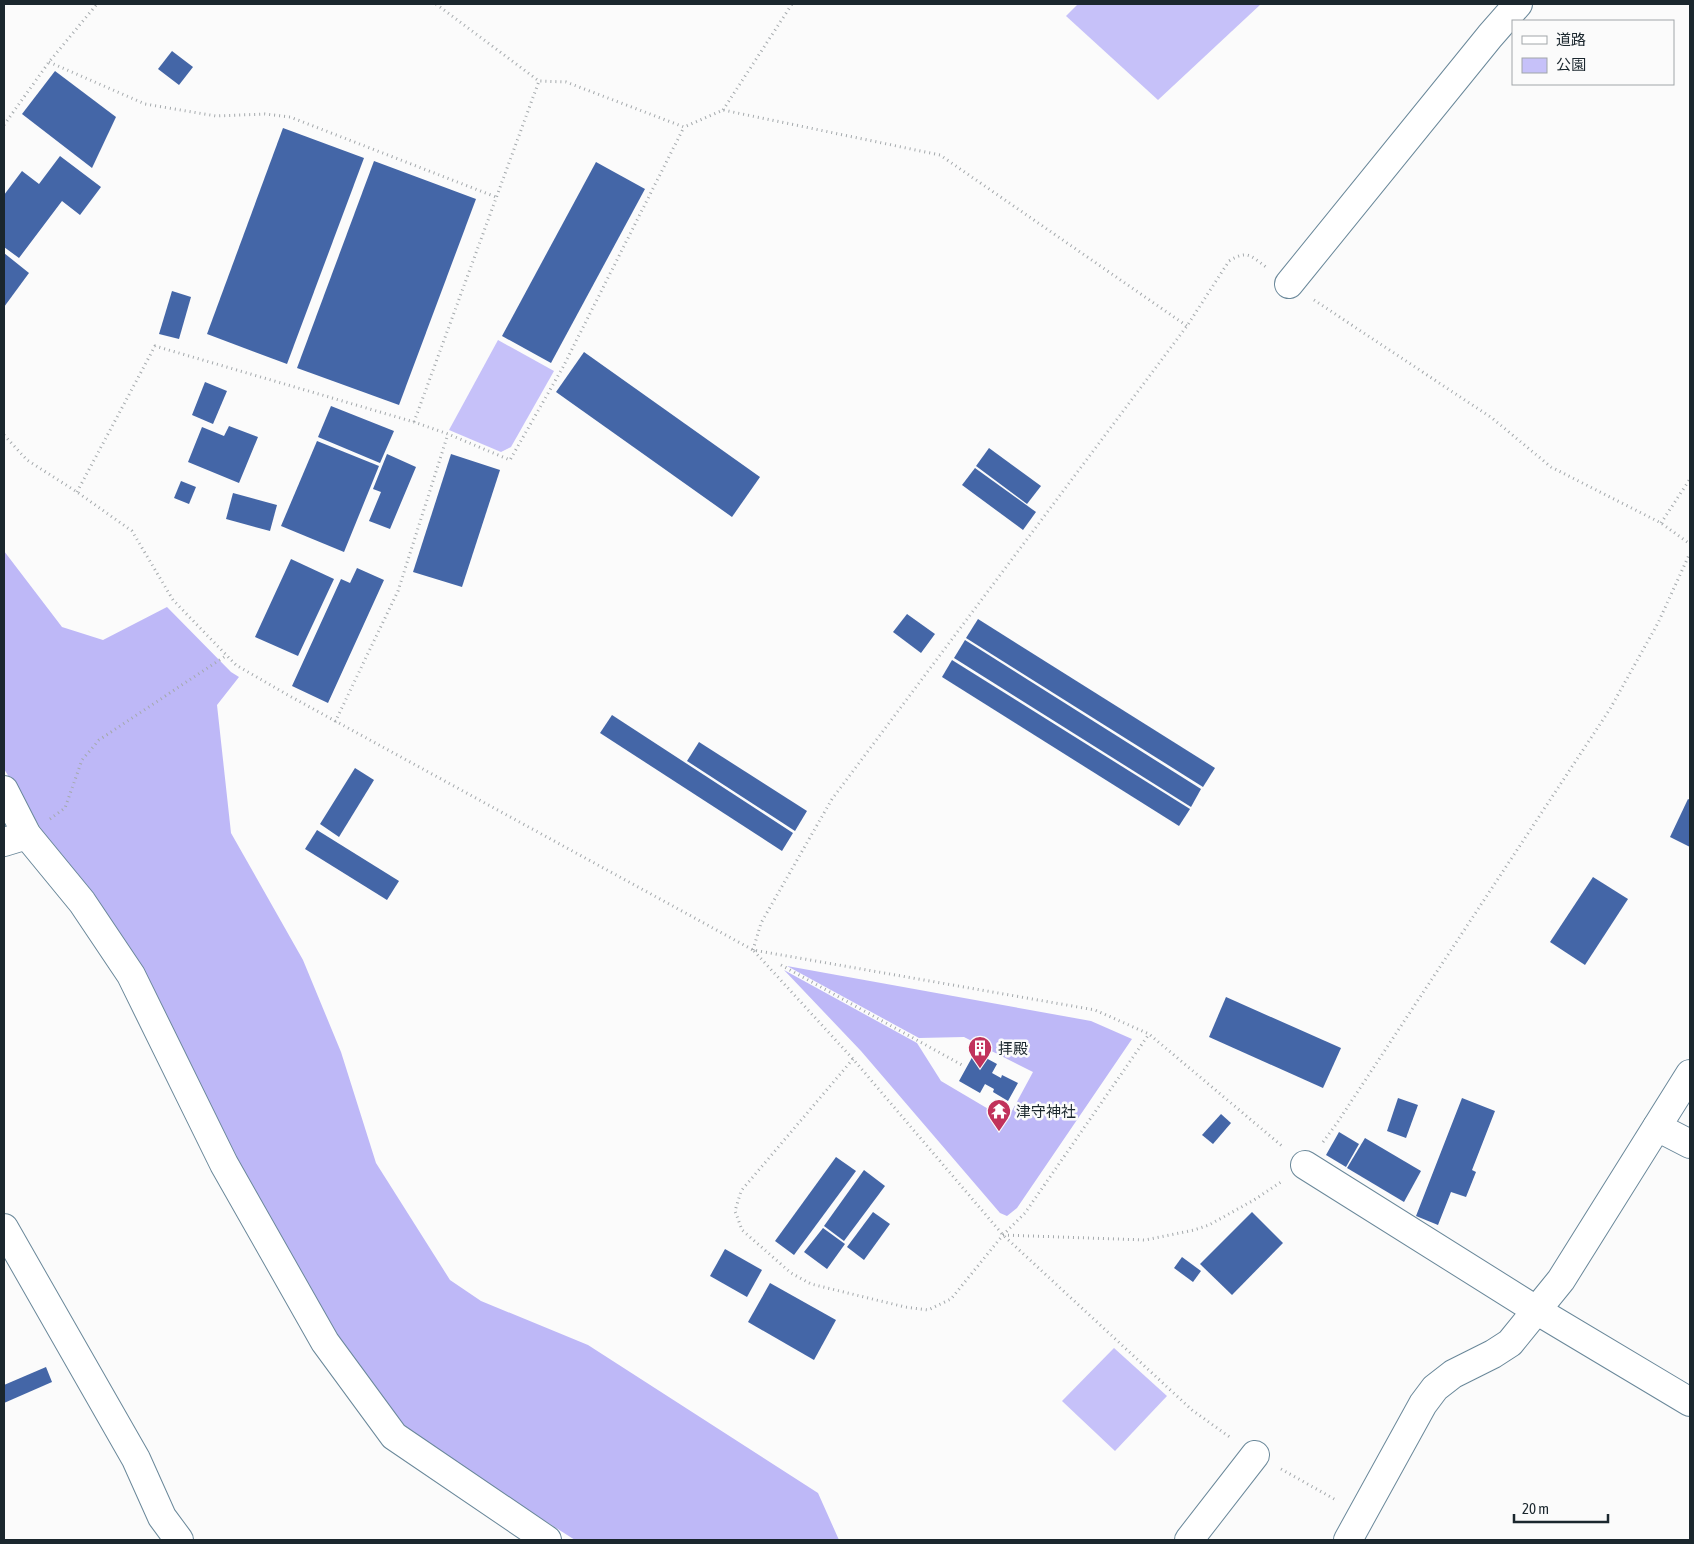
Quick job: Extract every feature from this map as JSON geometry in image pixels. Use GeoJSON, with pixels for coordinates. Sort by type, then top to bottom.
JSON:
{"type":"FeatureCollection","features":[{"type":"Feature","properties":{"kind":"street"},"geometry":{"type":"LineString","coordinates":[[1289,284],[1483,44],[1518,4]]}},
{"type":"Feature","properties":{"kind":"street"},"geometry":{"type":"LineString","coordinates":[[4,790],[16,839],[82,902],[131,975],[224,1164],[325,1342],[394,1436],[547,1540]]}},
{"type":"Feature","properties":{"kind":"street"},"geometry":{"type":"LineString","coordinates":[[1348,1540],[1423,1404],[1435,1388],[1452,1374],[1493,1354],[1510,1343],[1561,1280],[1690,1074]]}},
{"type":"Feature","properties":{"kind":"street"},"geometry":{"type":"LineString","coordinates":[[1657,1126],[1690,1144]]}},
{"type":"Feature","properties":{"kind":"street"},"geometry":{"type":"LineString","coordinates":[[1305,1165],[1536,1310],[1690,1402]]}},
{"type":"Feature","properties":{"kind":"street"},"geometry":{"type":"LineString","coordinates":[[4,1228],[136,1459],[162,1517],[179,1540]]}},
{"type":"Feature","properties":{"kind":"street"},"geometry":{"type":"LineString","coordinates":[[1189,1540],[1255,1454]]}},
{"type":"Feature","properties":{"kind":"path"},"geometry":{"type":"LineString","coordinates":[[4,125],[49,62],[97,4]]}},
{"type":"Feature","properties":{"kind":"path"},"geometry":{"type":"LineString","coordinates":[[436,4],[539,80],[566,82],[684,127]]}},
{"type":"Feature","properties":{"kind":"path"},"geometry":{"type":"LineString","coordinates":[[77,492],[155,346],[414,422],[510,460],[563,367],[684,127],[723,110],[792,4]]}},
{"type":"Feature","properties":{"kind":"path"},"geometry":{"type":"LineString","coordinates":[[49,62],[144,104],[216,116],[265,114],[290,117],[496,197]]}},
{"type":"Feature","properties":{"kind":"path"},"geometry":{"type":"LineString","coordinates":[[414,422],[539,80]]}},
{"type":"Feature","properties":{"kind":"path"},"geometry":{"type":"LineString","coordinates":[[723,110],[940,155],[1187,326]]}},
{"type":"Feature","properties":{"kind":"path"},"geometry":{"type":"LineString","coordinates":[[753,950],[762,923],[832,799],[1187,326],[1229,261],[1239,255],[1250,255],[1289,284],[1492,418],[1551,467],[1661,523],[1690,544]]}},
{"type":"Feature","properties":{"kind":"path"},"geometry":{"type":"LineString","coordinates":[[335,722],[398,591],[448,434]]}},
{"type":"Feature","properties":{"kind":"path"},"geometry":{"type":"LineString","coordinates":[[4,435],[28,460],[132,531],[173,600],[236,665],[335,722],[753,950],[1095,1010],[1149,1034],[1305,1165]]}},
{"type":"Feature","properties":{"kind":"path"},"geometry":{"type":"LineString","coordinates":[[1661,523],[1690,479]]}},
{"type":"Feature","properties":{"kind":"path"},"geometry":{"type":"LineString","coordinates":[[1003,1235],[1145,1240],[1194,1230],[1209,1225],[1254,1200],[1305,1165],[1337,1123],[1610,709],[1658,623],[1690,553]]}},
{"type":"Feature","properties":{"kind":"path"},"geometry":{"type":"LineString","coordinates":[[16,839],[65,808],[82,760],[99,740],[227,655]]}},
{"type":"Feature","properties":{"kind":"path"},"geometry":{"type":"LineString","coordinates":[[753,950],[853,1059],[1003,1235],[1192,1410],[1255,1454],[1362,1515]]}},
{"type":"Feature","properties":{"kind":"path"},"geometry":{"type":"LineString","coordinates":[[781,965],[962,1065]]}},
{"type":"Feature","properties":{"kind":"path"},"geometry":{"type":"LineString","coordinates":[[853,1059],[741,1191],[735,1211],[742,1230],[791,1272],[812,1284],[904,1308],[928,1310],[951,1300],[1003,1235],[1026,1213],[1149,1034]]}},
{"type":"Feature","properties":{"kind":"green space"},"geometry":{"type":"Polygon","coordinates":[[[1078,4],[1261,4],[1158,100],[1066,16],[1078,4]]]}},
{"type":"Feature","properties":{"kind":"green space"},"geometry":{"type":"Polygon","coordinates":[[[498,340],[554,371],[511,447],[501,452],[449,430],[498,340]]]}},
{"type":"Feature","properties":{"kind":"green space"},"geometry":{"type":"Polygon","coordinates":[[[1114,1348],[1167,1396],[1115,1451],[1062,1401],[1114,1348]]]}},
{"type":"Feature","properties":{"kind":"shaded area"},"geometry":{"type":"Polygon","coordinates":[[[4,551],[62,627],[103,640],[167,607],[231,672],[239,677],[217,705],[231,833],[303,960],[341,1052],[376,1163],[450,1280],[481,1301],[588,1345],[818,1493],[839,1540],[575,1540],[412,1436],[393,1417],[335,1339],[236,1162],[140,969],[93,893],[46,837],[4,769],[4,551]]]}},
{"type":"Feature","properties":{"kind":"shaded area","name":"津守神社"},"geometry":{"type":"Polygon","coordinates":[[[787,966],[1091,1021],[1132,1039],[1017,1208],[1007,1216],[1000,1213],[861,1051],[784,970],[917,1043],[941,1081],[1007,1120],[1033,1072],[964,1037],[919,1038],[787,966]]]}},
{"type":"Feature","properties":{"kind":"building"},"geometry":{"type":"Polygon","coordinates":[[[172,51],[193,67],[179,85],[158,69],[172,51]]]}},
{"type":"Feature","properties":{"kind":"building"},"geometry":{"type":"Polygon","coordinates":[[[55,71],[116,117],[92,168],[22,114],[55,71]]]}},
{"type":"Feature","properties":{"kind":"building"},"geometry":{"type":"Polygon","coordinates":[[[283,128],[364,158],[287,364],[207,334],[283,128]]]}},
{"type":"Feature","properties":{"kind":"building"},"geometry":{"type":"Polygon","coordinates":[[[60,156],[101,187],[80,215],[62,201],[19,258],[4,247],[4,195],[22,171],[39,184],[60,156]]]}},
{"type":"Feature","properties":{"kind":"building"},"geometry":{"type":"Polygon","coordinates":[[[374,161],[476,199],[399,405],[297,368],[374,161]]]}},
{"type":"Feature","properties":{"kind":"building"},"geometry":{"type":"Polygon","coordinates":[[[596,162],[645,189],[551,363],[502,336],[596,162]]]}},
{"type":"Feature","properties":{"kind":"building"},"geometry":{"type":"Polygon","coordinates":[[[4,253],[29,273],[4,307],[4,253]]]}},
{"type":"Feature","properties":{"kind":"building"},"geometry":{"type":"Polygon","coordinates":[[[172,291],[191,297],[179,339],[159,334],[172,291]]]}},
{"type":"Feature","properties":{"kind":"building"},"geometry":{"type":"Polygon","coordinates":[[[584,352],[760,477],[732,517],[556,392],[584,352]]]}},
{"type":"Feature","properties":{"kind":"building"},"geometry":{"type":"Polygon","coordinates":[[[205,382],[227,391],[213,424],[192,415],[205,382]]]}},
{"type":"Feature","properties":{"kind":"building"},"geometry":{"type":"Polygon","coordinates":[[[331,406],[394,431],[380,463],[318,437],[331,406]]]}},
{"type":"Feature","properties":{"kind":"building"},"geometry":{"type":"Polygon","coordinates":[[[229,426],[258,437],[239,483],[188,462],[202,427],[224,436],[229,426]]]}},
{"type":"Feature","properties":{"kind":"building"},"geometry":{"type":"Polygon","coordinates":[[[317,441],[379,466],[344,552],[281,526],[317,441]]]}},
{"type":"Feature","properties":{"kind":"building"},"geometry":{"type":"Polygon","coordinates":[[[989,448],[1041,486],[1027,504],[976,466],[989,448]]]}},
{"type":"Feature","properties":{"kind":"building"},"geometry":{"type":"Polygon","coordinates":[[[387,454],[416,467],[390,529],[369,521],[381,492],[373,489],[387,454]]]}},
{"type":"Feature","properties":{"kind":"building"},"geometry":{"type":"Polygon","coordinates":[[[451,454],[500,470],[462,587],[413,572],[451,454]]]}},
{"type":"Feature","properties":{"kind":"building"},"geometry":{"type":"Polygon","coordinates":[[[975,468],[1036,512],[1023,530],[962,485],[975,468]]]}},
{"type":"Feature","properties":{"kind":"building"},"geometry":{"type":"Polygon","coordinates":[[[181,481],[196,487],[189,504],[174,498],[181,481]]]}},
{"type":"Feature","properties":{"kind":"building"},"geometry":{"type":"Polygon","coordinates":[[[233,493],[277,505],[270,531],[226,519],[233,493]]]}},
{"type":"Feature","properties":{"kind":"building"},"geometry":{"type":"Polygon","coordinates":[[[291,559],[334,579],[298,656],[255,637],[291,559]]]}},
{"type":"Feature","properties":{"kind":"building"},"geometry":{"type":"Polygon","coordinates":[[[357,568],[384,580],[328,703],[292,686],[341,579],[350,583],[357,568]]]}},
{"type":"Feature","properties":{"kind":"building"},"geometry":{"type":"Polygon","coordinates":[[[907,614],[935,634],[921,653],[893,632],[907,614]]]}},
{"type":"Feature","properties":{"kind":"building"},"geometry":{"type":"Polygon","coordinates":[[[978,619],[1215,768],[1203,787],[966,638],[978,619]]]}},
{"type":"Feature","properties":{"kind":"building"},"geometry":{"type":"Polygon","coordinates":[[[965,640],[1201,789],[1191,807],[954,658],[965,640]]]}},
{"type":"Feature","properties":{"kind":"building"},"geometry":{"type":"Polygon","coordinates":[[[952,660],[1190,809],[1179,826],[942,677],[952,660]]]}},
{"type":"Feature","properties":{"kind":"building"},"geometry":{"type":"Polygon","coordinates":[[[612,715],[793,833],[782,851],[600,733],[612,715]]]}},
{"type":"Feature","properties":{"kind":"building"},"geometry":{"type":"Polygon","coordinates":[[[699,742],[807,811],[795,831],[687,761],[699,742]]]}},
{"type":"Feature","properties":{"kind":"building"},"geometry":{"type":"Polygon","coordinates":[[[355,768],[374,780],[339,837],[320,824],[355,768]]]}},
{"type":"Feature","properties":{"kind":"building"},"geometry":{"type":"Polygon","coordinates":[[[1688,799],[1690,800],[1690,847],[1670,837],[1688,799]]]}},
{"type":"Feature","properties":{"kind":"building"},"geometry":{"type":"Polygon","coordinates":[[[317,830],[399,881],[387,900],[305,849],[317,830]]]}},
{"type":"Feature","properties":{"kind":"building"},"geometry":{"type":"Polygon","coordinates":[[[1593,877],[1628,899],[1585,965],[1550,942],[1593,877]]]}},
{"type":"Feature","properties":{"kind":"building"},"geometry":{"type":"Polygon","coordinates":[[[1226,997],[1341,1048],[1323,1088],[1209,1037],[1226,997]]]}},
{"type":"Feature","properties":{"kind":"building","name":"拝殿"},"geometry":{"type":"Polygon","coordinates":[[[975,1052],[997,1064],[992,1073],[1001,1078],[1002,1075],[1018,1083],[1008,1101],[993,1092],[994,1089],[985,1084],[980,1093],[959,1081],[975,1052]]]}},
{"type":"Feature","properties":{"kind":"building"},"geometry":{"type":"Polygon","coordinates":[[[1398,1098],[1418,1105],[1406,1138],[1387,1131],[1398,1098]]]}},
{"type":"Feature","properties":{"kind":"building"},"geometry":{"type":"Polygon","coordinates":[[[1462,1098],[1495,1111],[1472,1170],[1476,1172],[1466,1197],[1451,1192],[1438,1225],[1416,1216],[1462,1098]]]}},
{"type":"Feature","properties":{"kind":"building"},"geometry":{"type":"Polygon","coordinates":[[[1221,1114],[1231,1123],[1213,1144],[1202,1135],[1221,1114]]]}},
{"type":"Feature","properties":{"kind":"building"},"geometry":{"type":"Polygon","coordinates":[[[1339,1132],[1359,1144],[1346,1167],[1326,1155],[1339,1132]]]}},
{"type":"Feature","properties":{"kind":"building"},"geometry":{"type":"Polygon","coordinates":[[[1365,1138],[1421,1171],[1404,1202],[1347,1168],[1365,1138]]]}},
{"type":"Feature","properties":{"kind":"building"},"geometry":{"type":"Polygon","coordinates":[[[836,1157],[856,1171],[794,1255],[775,1241],[836,1157]]]}},
{"type":"Feature","properties":{"kind":"building"},"geometry":{"type":"Polygon","coordinates":[[[864,1170],[885,1186],[844,1241],[824,1226],[864,1170]]]}},
{"type":"Feature","properties":{"kind":"building"},"geometry":{"type":"Polygon","coordinates":[[[873,1212],[890,1224],[864,1260],[847,1247],[873,1212]]]}},
{"type":"Feature","properties":{"kind":"building"},"geometry":{"type":"Polygon","coordinates":[[[1252,1212],[1283,1243],[1232,1295],[1200,1264],[1252,1212]]]}},
{"type":"Feature","properties":{"kind":"building"},"geometry":{"type":"Polygon","coordinates":[[[823,1228],[845,1244],[827,1269],[804,1252],[823,1228]]]}},
{"type":"Feature","properties":{"kind":"building"},"geometry":{"type":"Polygon","coordinates":[[[725,1249],[762,1270],[747,1297],[710,1276],[725,1249]]]}},
{"type":"Feature","properties":{"kind":"building"},"geometry":{"type":"Polygon","coordinates":[[[1182,1257],[1201,1271],[1193,1282],[1174,1268],[1182,1257]]]}},
{"type":"Feature","properties":{"kind":"building"},"geometry":{"type":"Polygon","coordinates":[[[770,1283],[836,1320],[814,1360],[748,1322],[770,1283]]]}},
{"type":"Feature","properties":{"kind":"building"},"geometry":{"type":"Polygon","coordinates":[[[46,1367],[52,1382],[4,1403],[4,1385],[46,1367]]]}},
{"type":"Feature","properties":{"kind":"place","name":"拝殿"},"geometry":{"type":"Point","coordinates":[980,1069]}},
{"type":"Feature","properties":{"kind":"place","name":"津守神社"},"geometry":{"type":"Point","coordinates":[999,1132]}}]}
